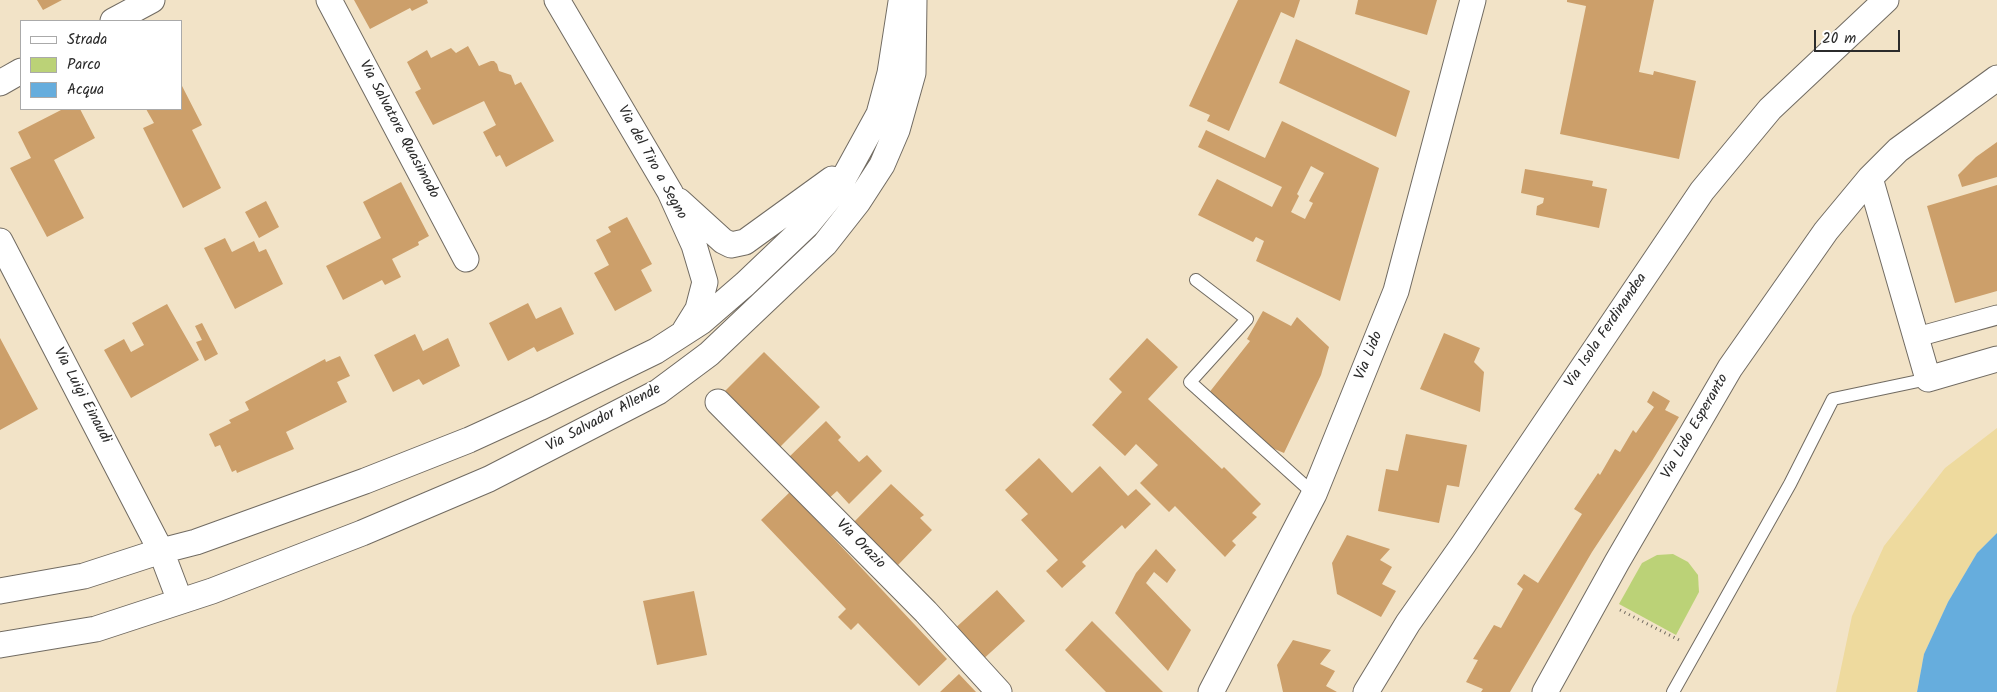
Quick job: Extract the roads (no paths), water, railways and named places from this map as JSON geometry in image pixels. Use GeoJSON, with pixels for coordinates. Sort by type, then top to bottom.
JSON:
{"type":"FeatureCollection","features":[{"type":"Feature","properties":{"kind":"street"},"geometry":{"type":"LineString","coordinates":[[115,20],[152,0]]}},
{"type":"Feature","properties":{"kind":"street","name":"Via Salvatore Quasimodo"},"geometry":{"type":"LineString","coordinates":[[329,0],[466,259]]}},
{"type":"Feature","properties":{"kind":"street","name":"Via del Tiro a Segno"},"geometry":{"type":"LineString","coordinates":[[557,0],[670,192],[694,245],[705,282],[698,309],[683,333]]}},
{"type":"Feature","properties":{"kind":"street"},"geometry":{"type":"LineString","coordinates":[[0,591],[84,576],[161,551],[196,542],[365,481],[469,440],[539,408],[656,351],[701,322],[745,284],[807,225],[840,186],[881,106],[890,73],[901,0]]}},
{"type":"Feature","properties":{"kind":"street","name":"Via Salvador Allende"},"geometry":{"type":"LineString","coordinates":[[0,645],[96,629],[180,601],[362,533],[489,479],[658,392],[709,354],[825,244],[858,202],[882,165],[897,130],[913,73],[914,0]]}},
{"type":"Feature","properties":{"kind":"street","name":"Via Lido"},"geometry":{"type":"LineString","coordinates":[[1211,692],[1314,494],[1396,291],[1473,0]]}},
{"type":"Feature","properties":{"kind":"street","name":"Via Isola Ferdinandea"},"geometry":{"type":"LineString","coordinates":[[1366,692],[1408,623],[1463,545],[1702,191],[1770,108],[1886,0]]}},
{"type":"Feature","properties":{"kind":"street"},"geometry":{"type":"LineString","coordinates":[[0,83],[20,72]]}},
{"type":"Feature","properties":{"kind":"street","name":"Via Lido Esperanto"},"geometry":{"type":"LineString","coordinates":[[1545,692],[1730,368],[1826,231],[1870,178],[1898,150],[1997,78]]}},
{"type":"Feature","properties":{"kind":"street"},"geometry":{"type":"LineString","coordinates":[[670,192],[723,241],[731,245],[745,242],[816,192],[856,158]]}},
{"type":"Feature","properties":{"kind":"street"},"geometry":{"type":"LineString","coordinates":[[1870,178],[1928,379],[1997,359]]}},
{"type":"Feature","properties":{"kind":"street","name":"Via Luigi Einaudi"},"geometry":{"type":"LineString","coordinates":[[0,241],[161,551]]}},
{"type":"Feature","properties":{"kind":"street"},"geometry":{"type":"LineString","coordinates":[[1917,337],[1997,315]]}},
{"type":"Feature","properties":{"kind":"street","name":"Via Orazio"},"geometry":{"type":"LineString","coordinates":[[718,402],[926,612],[999,692]]}},
{"type":"Feature","properties":{"kind":"street"},"geometry":{"type":"LineString","coordinates":[[161,551],[180,601]]}},
{"type":"Feature","properties":{"kind":"lane"},"geometry":{"type":"LineString","coordinates":[[1196,280],[1247,320],[1190,382],[1314,494]]}},
{"type":"Feature","properties":{"kind":"lane"},"geometry":{"type":"LineString","coordinates":[[1673,692],[1786,490],[1833,399],[1928,379]]}},
{"type":"Feature","properties":{"kind":"water"},"geometry":{"type":"Polygon","coordinates":[[[1997,533],[1997,692],[1917,692],[1924,654],[1948,602],[1977,553],[1997,533]]]}}]}
